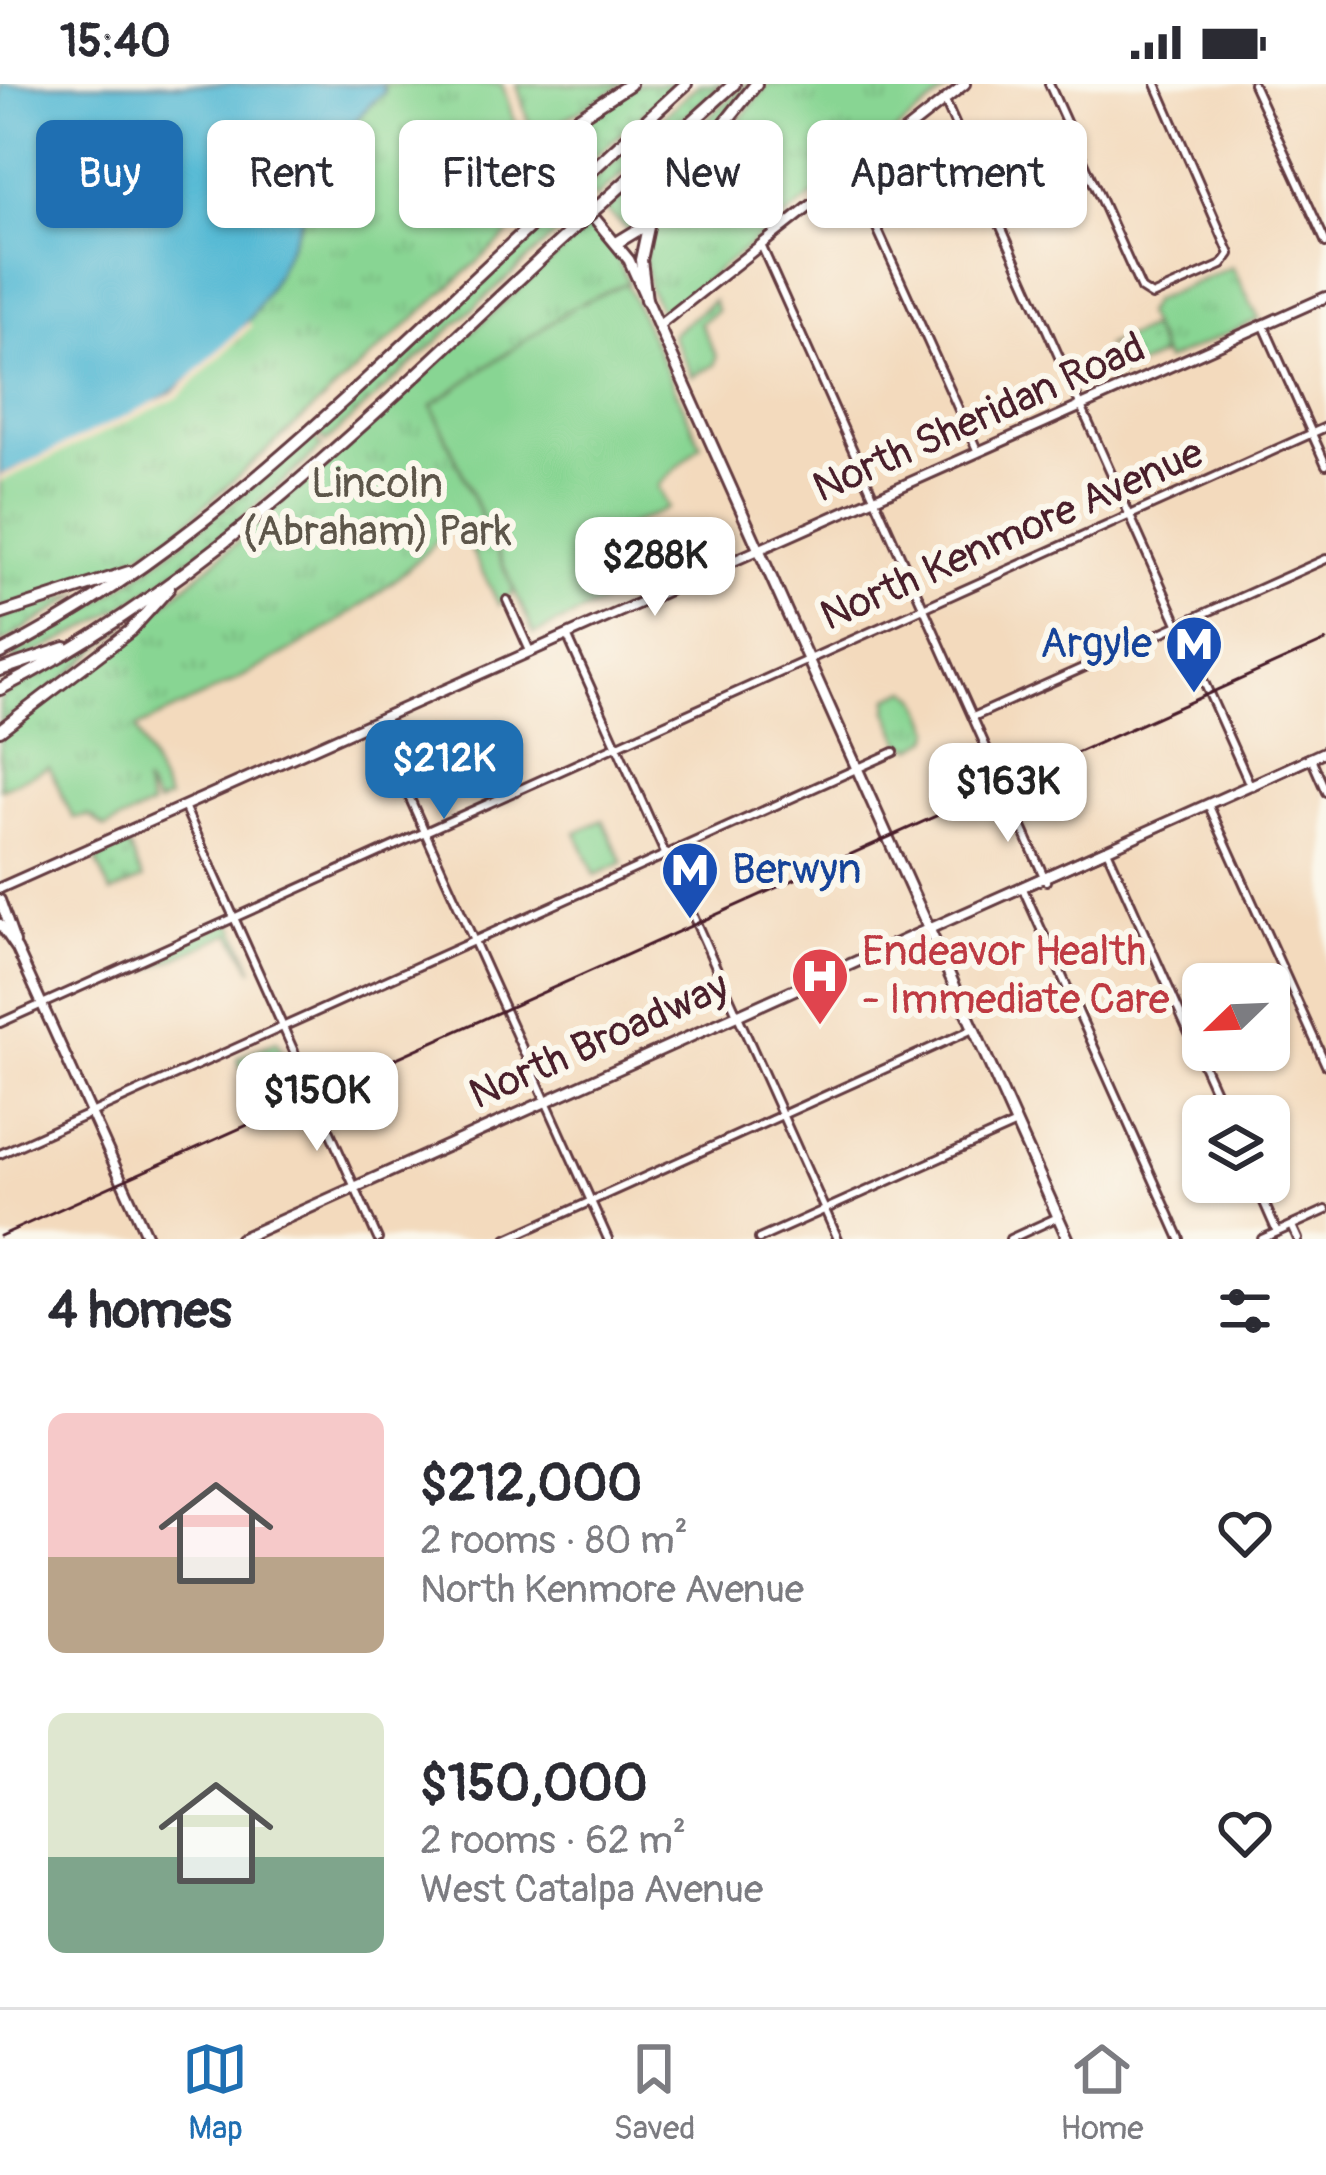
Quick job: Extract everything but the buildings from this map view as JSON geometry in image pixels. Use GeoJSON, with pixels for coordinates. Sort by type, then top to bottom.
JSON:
{"type":"FeatureCollection","features":[{"type":"Feature","properties":{"kind":"highway"},"geometry":{"type":"LineString","coordinates":[[575,120],[630,84]]}},
{"type":"Feature","properties":{"kind":"highway"},"geometry":{"type":"LineString","coordinates":[[0,652],[138,569],[235,493],[686,84]]}},
{"type":"Feature","properties":{"kind":"highway"},"geometry":{"type":"LineString","coordinates":[[0,688],[90,639],[171,585],[273,500],[734,84]]}},
{"type":"Feature","properties":{"kind":"highway"},"geometry":{"type":"LineString","coordinates":[[728,120],[756,84]]}},
{"type":"Feature","properties":{"kind":"highway"},"geometry":{"type":"LineString","coordinates":[[618,242],[641,228]]}},
{"type":"Feature","properties":{"kind":"highway"},"geometry":{"type":"LineString","coordinates":[[646,300],[642,250],[650,228]]}},
{"type":"Feature","properties":{"kind":"highway"},"geometry":{"type":"LineString","coordinates":[[0,614],[138,569]]}},
{"type":"Feature","properties":{"kind":"highway"},"geometry":{"type":"LineString","coordinates":[[0,730],[130,632],[161,603],[171,585]]}},
{"type":"Feature","properties":{"kind":"highway"},"geometry":{"type":"LineString","coordinates":[[0,670],[90,639]]}},
{"type":"Feature","properties":{"kind":"main road"},"geometry":{"type":"LineString","coordinates":[[919,120],[965,84]]}},
{"type":"Feature","properties":{"kind":"main road"},"geometry":{"type":"LineString","coordinates":[[658,326],[807,209]]}},
{"type":"Feature","properties":{"kind":"main road"},"geometry":{"type":"LineString","coordinates":[[597,217],[618,242],[658,326],[1068,1239]]}},
{"type":"Feature","properties":{"kind":"main road","name":"North Sheridan Road"},"geometry":{"type":"LineString","coordinates":[[0,889],[1326,297]]}},
{"type":"Feature","properties":{"kind":"main road","name":"North Broadway"},"geometry":{"type":"LineString","coordinates":[[240,1239],[1326,751]]}},
{"type":"Feature","properties":{"kind":"main road","name":"North Broadway"},"geometry":{"type":"LineString","coordinates":[[985,905],[1045,878]]}},
{"type":"Feature","properties":{"kind":"main road"},"geometry":{"type":"LineString","coordinates":[[0,900],[41,1004],[148,1239]]}},
{"type":"Feature","properties":{"kind":"main road"},"geometry":{"type":"LineString","coordinates":[[0,923],[17,949]]}},
{"type":"Feature","properties":{"kind":"street"},"geometry":{"type":"LineString","coordinates":[[1049,84],[1147,295],[1228,260],[1229,249],[1156,84]]}},
{"type":"Feature","properties":{"kind":"street"},"geometry":{"type":"LineString","coordinates":[[1253,84],[1326,243]]}},
{"type":"Feature","properties":{"kind":"street"},"geometry":{"type":"LineString","coordinates":[[944,100],[1250,785]]}},
{"type":"Feature","properties":{"kind":"street"},"geometry":{"type":"LineString","coordinates":[[877,228],[978,452]]}},
{"type":"Feature","properties":{"kind":"street"},"geometry":{"type":"LineString","coordinates":[[761,245],[1045,878]]}},
{"type":"Feature","properties":{"kind":"street"},"geometry":{"type":"LineString","coordinates":[[1263,325],[1326,465]]}},
{"type":"Feature","properties":{"kind":"street","name":"North Kenmore Avenue"},"geometry":{"type":"LineString","coordinates":[[0,1023],[1326,427]]}},
{"type":"Feature","properties":{"kind":"street"},"geometry":{"type":"LineString","coordinates":[[973,717],[1326,560]]}},
{"type":"Feature","properties":{"kind":"street"},"geometry":{"type":"LineString","coordinates":[[507,600],[530,651]]}},
{"type":"Feature","properties":{"kind":"street"},"geometry":{"type":"LineString","coordinates":[[567,635],[838,1239]]}},
{"type":"Feature","properties":{"kind":"street"},"geometry":{"type":"LineString","coordinates":[[375,721],[608,1239]]}},
{"type":"Feature","properties":{"kind":"street"},"geometry":{"type":"LineString","coordinates":[[0,1154],[894,752]]}},
{"type":"Feature","properties":{"kind":"street"},"geometry":{"type":"LineString","coordinates":[[1311,758],[1326,792]]}},
{"type":"Feature","properties":{"kind":"street"},"geometry":{"type":"LineString","coordinates":[[1208,804],[1326,1065]]}},
{"type":"Feature","properties":{"kind":"street"},"geometry":{"type":"LineString","coordinates":[[184,806],[378,1239]]}},
{"type":"Feature","properties":{"kind":"street"},"geometry":{"type":"LineString","coordinates":[[1107,850],[1217,1095]]}},
{"type":"Feature","properties":{"kind":"street"},"geometry":{"type":"LineString","coordinates":[[1024,891],[1180,1239]]}},
{"type":"Feature","properties":{"kind":"street"},"geometry":{"type":"LineString","coordinates":[[507,1239],[974,1029]]}},
{"type":"Feature","properties":{"kind":"street"},"geometry":{"type":"LineString","coordinates":[[759,1239],[1016,1124]]}},
{"type":"Feature","properties":{"kind":"street"},"geometry":{"type":"LineString","coordinates":[[1264,1203],[1277,1232]]}},
{"type":"Feature","properties":{"kind":"street"},"geometry":{"type":"LineString","coordinates":[[1262,1239],[1326,1210]]}},
{"type":"Feature","properties":{"kind":"street"},"geometry":{"type":"LineString","coordinates":[[1010,1239],[1058,1217]]}},
{"type":"Feature","properties":{"kind":"street"},"geometry":{"type":"LineString","coordinates":[[1292,1226],[1298,1239]]}},
{"type":"Feature","properties":{"kind":"green space","name":"Lincoln (Abraham) Park"},"geometry":{"type":"Polygon","coordinates":[[[383,84],[502,84],[514,120],[399,120],[399,228],[516,228],[178,530],[101,576],[0,609],[0,476],[135,414],[196,374],[248,321],[298,228],[375,228],[375,120],[357,120],[385,92],[383,84]]]}},
{"type":"Feature","properties":{"kind":"green space"},"geometry":{"type":"Polygon","coordinates":[[[517,84],[624,84],[563,120],[528,120],[517,84]]]}},
{"type":"Feature","properties":{"kind":"green space"},"geometry":{"type":"Polygon","coordinates":[[[639,84],[675,84],[635,120],[621,120],[621,133],[597,155],[597,120],[583,120],[639,84]]]}},
{"type":"Feature","properties":{"kind":"green space"},"geometry":{"type":"Polygon","coordinates":[[[699,84],[721,84],[682,120],[660,120],[699,84]]]}},
{"type":"Feature","properties":{"kind":"green space"},"geometry":{"type":"Polygon","coordinates":[[[746,84],[751,84],[722,120],[706,120],[746,84]]]}},
{"type":"Feature","properties":{"kind":"green space"},"geometry":{"type":"Polygon","coordinates":[[[769,84],[956,84],[910,120],[807,120],[807,201],[783,219],[783,120],[739,120],[769,84]]]}},
{"type":"Feature","properties":{"kind":"green space"},"geometry":{"type":"Polygon","coordinates":[[[621,155],[621,175],[597,197],[597,177],[621,155]]]}},
{"type":"Feature","properties":{"kind":"green space"},"geometry":{"type":"Polygon","coordinates":[[[621,197],[621,224],[606,211],[621,197]]]}},
{"type":"Feature","properties":{"kind":"green space"},"geometry":{"type":"Polygon","coordinates":[[[539,228],[562,228],[326,442],[316,431],[539,228]]]}},
{"type":"Feature","properties":{"kind":"green space","name":"Lincoln (Abraham) Park"},"geometry":{"type":"Polygon","coordinates":[[[587,228],[607,240],[629,282],[432,406],[524,613],[514,591],[499,605],[456,520],[387,586],[308,641],[136,728],[168,799],[157,804],[144,783],[151,807],[105,828],[90,816],[73,818],[49,767],[0,789],[0,733],[58,694],[249,532],[587,228]]]}},
{"type":"Feature","properties":{"kind":"green space"},"geometry":{"type":"Polygon","coordinates":[[[652,228],[772,228],[662,314],[649,288],[645,257],[652,228]]]}},
{"type":"Feature","properties":{"kind":"green space"},"geometry":{"type":"Polygon","coordinates":[[[1232,267],[1259,319],[1165,361],[1145,314],[1152,301],[1232,267]]]}},
{"type":"Feature","properties":{"kind":"green space"},"geometry":{"type":"Polygon","coordinates":[[[626,283],[701,445],[658,486],[668,508],[621,529],[645,584],[534,634],[432,405],[575,306],[626,283]]]}},
{"type":"Feature","properties":{"kind":"green space"},"geometry":{"type":"Polygon","coordinates":[[[713,301],[717,311],[700,323],[717,357],[715,365],[692,376],[672,334],[713,301]]]}},
{"type":"Feature","properties":{"kind":"green space"},"geometry":{"type":"Polygon","coordinates":[[[1150,327],[1162,355],[1114,377],[1109,366],[1125,359],[1125,350],[1118,343],[1104,347],[1150,327]]]}},
{"type":"Feature","properties":{"kind":"green space"},"geometry":{"type":"Polygon","coordinates":[[[312,435],[322,447],[178,568],[101,620],[16,661],[13,655],[168,553],[312,435]]]}},
{"type":"Feature","properties":{"kind":"green space"},"geometry":{"type":"Polygon","coordinates":[[[83,593],[0,644],[0,617],[83,593]]]}},
{"type":"Feature","properties":{"kind":"green space"},"geometry":{"type":"Polygon","coordinates":[[[127,625],[47,693],[0,724],[0,698],[127,625]]]}},
{"type":"Feature","properties":{"kind":"green space"},"geometry":{"type":"Polygon","coordinates":[[[908,690],[918,697],[933,730],[930,739],[913,748],[902,743],[888,711],[889,698],[908,690]]]}},
{"type":"Feature","properties":{"kind":"green space"},"geometry":{"type":"Polygon","coordinates":[[[603,820],[623,863],[595,875],[576,832],[603,820]]]}},
{"type":"Feature","properties":{"kind":"green space"},"geometry":{"type":"Polygon","coordinates":[[[128,845],[143,879],[111,893],[96,859],[128,845]]]}},
{"type":"Feature","properties":{"kind":"green space"},"geometry":{"type":"Polygon","coordinates":[[[232,921],[253,970],[231,933],[149,970],[145,960],[232,921]]]}},
{"type":"Feature","properties":{"kind":"green space"},"geometry":{"type":"Polygon","coordinates":[[[277,1041],[288,1066],[248,1084],[237,1058],[277,1041]]]}},
{"type":"Feature","properties":{"kind":"water"},"geometry":{"type":"Polygon","coordinates":[[[0,84],[382,84],[385,92],[357,120],[207,120],[207,228],[298,228],[266,293],[224,350],[167,395],[102,431],[0,476],[0,84]]]}},
{"type":"Feature","properties":{"kind":"pier"},"geometry":{"type":"Polygon","coordinates":[[[248,322],[252,326],[179,397],[0,482],[0,476],[175,392],[248,322]]]}},
{"type":"Feature","properties":{"kind":"railway"},"geometry":{"type":"LineString","coordinates":[[0,1236],[1326,641]]}},
{"type":"Feature","properties":{"kind":"place","name":"Argyle"},"geometry":{"type":"Point","coordinates":[1194,695]}},
{"type":"Feature","properties":{"kind":"place","name":"Berwyn"},"geometry":{"type":"Point","coordinates":[690,921]}},
{"type":"Feature","properties":{"kind":"place","name":"Endeavor Health - Immediate Care"},"geometry":{"type":"Point","coordinates":[820,1027]}}]}
